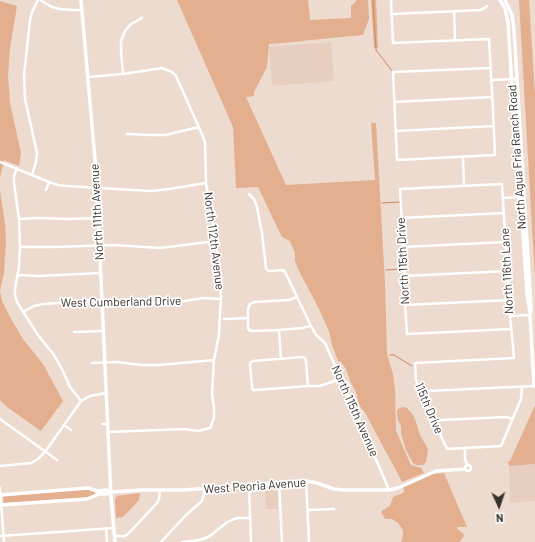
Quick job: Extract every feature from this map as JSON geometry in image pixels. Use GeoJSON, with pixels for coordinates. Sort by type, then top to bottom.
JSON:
{"type":"FeatureCollection","features":[{"type":"Feature","properties":{"kind":"street"},"geometry":{"type":"LineString","coordinates":[[32,175],[37,153],[25,99],[24,76],[32,12],[39,0],[60,9],[82,10]]}},
{"type":"Feature","properties":{"kind":"street","name":"North 111th Avenue"},"geometry":{"type":"LineString","coordinates":[[81,0],[97,188],[106,394],[115,542]]}},
{"type":"Feature","properties":{"kind":"street"},"geometry":{"type":"LineString","coordinates":[[391,0],[393,43],[489,39],[492,97],[494,155],[398,160],[393,72],[490,68]]}},
{"type":"Feature","properties":{"kind":"street","name":"North Agua Fria Ranch Road"},"geometry":{"type":"LineString","coordinates":[[500,0],[508,17],[516,160],[522,196]]}},
{"type":"Feature","properties":{"kind":"street","name":"North Agua Fria Ranch Road"},"geometry":{"type":"LineString","coordinates":[[505,0],[513,20],[527,294],[530,315],[534,386]]}},
{"type":"Feature","properties":{"kind":"street"},"geometry":{"type":"LineString","coordinates":[[392,14],[482,10],[487,6]]}},
{"type":"Feature","properties":{"kind":"street"},"geometry":{"type":"LineString","coordinates":[[454,11],[455,40]]}},
{"type":"Feature","properties":{"kind":"street"},"geometry":{"type":"LineString","coordinates":[[88,77],[123,74],[121,41],[125,31],[131,24],[142,18]]}},
{"type":"Feature","properties":{"kind":"street","name":"North 112th Avenue"},"geometry":{"type":"LineString","coordinates":[[108,432],[184,429],[198,432],[210,428],[214,418],[212,394],[214,360],[219,335],[221,299],[216,241],[206,183],[205,142],[199,127],[176,76],[172,72],[162,68],[123,74]]}},
{"type":"Feature","properties":{"kind":"street"},"geometry":{"type":"LineString","coordinates":[[491,80],[517,79]]}},
{"type":"Feature","properties":{"kind":"street"},"geometry":{"type":"LineString","coordinates":[[394,102],[492,97]]}},
{"type":"Feature","properties":{"kind":"street"},"geometry":{"type":"LineString","coordinates":[[396,131],[493,126]]}},
{"type":"Feature","properties":{"kind":"street"},"geometry":{"type":"LineString","coordinates":[[127,134],[165,135],[199,127]]}},
{"type":"Feature","properties":{"kind":"street"},"geometry":{"type":"LineString","coordinates":[[463,157],[464,186]]}},
{"type":"Feature","properties":{"kind":"street"},"geometry":{"type":"LineString","coordinates":[[0,162],[49,182],[63,186],[144,191],[206,183]]}},
{"type":"Feature","properties":{"kind":"street"},"geometry":{"type":"LineString","coordinates":[[17,168],[14,176],[14,183],[19,219],[20,247],[15,296],[17,302],[38,335],[54,355],[70,387],[81,401]]}},
{"type":"Feature","properties":{"kind":"street"},"geometry":{"type":"LineString","coordinates":[[46,190],[49,182]]}},
{"type":"Feature","properties":{"kind":"street","name":"North 116th Lane"},"geometry":{"type":"LineString","coordinates":[[416,364],[514,358],[502,184],[464,186]]}},
{"type":"Feature","properties":{"kind":"street","name":"North 115th Drive"},"geometry":{"type":"LineString","coordinates":[[464,186],[400,189],[407,334],[511,329]]}},
{"type":"Feature","properties":{"kind":"street","name":"North 115th Avenue"},"geometry":{"type":"LineString","coordinates":[[249,194],[254,199],[257,207],[267,270],[283,270],[316,335],[324,343],[389,490]]}},
{"type":"Feature","properties":{"kind":"street"},"geometry":{"type":"LineString","coordinates":[[503,198],[522,196]]}},
{"type":"Feature","properties":{"kind":"street"},"geometry":{"type":"LineString","coordinates":[[401,218],[504,213]]}},
{"type":"Feature","properties":{"kind":"street"},"geometry":{"type":"LineString","coordinates":[[19,219],[98,218]]}},
{"type":"Feature","properties":{"kind":"street"},"geometry":{"type":"LineString","coordinates":[[20,247],[114,245],[160,248],[216,241]]}},
{"type":"Feature","properties":{"kind":"street"},"geometry":{"type":"LineString","coordinates":[[403,247],[506,242]]}},
{"type":"Feature","properties":{"kind":"street"},"geometry":{"type":"LineString","coordinates":[[405,276],[507,271]]}},
{"type":"Feature","properties":{"kind":"street"},"geometry":{"type":"LineString","coordinates":[[18,275],[39,276],[100,273]]}},
{"type":"Feature","properties":{"kind":"street"},"geometry":{"type":"LineString","coordinates":[[297,297],[289,300],[254,302],[250,304],[248,309],[248,328],[252,331],[279,330],[311,326]]}},
{"type":"Feature","properties":{"kind":"street","name":"West Cumberland Drive"},"geometry":{"type":"LineString","coordinates":[[23,312],[34,306],[43,304],[102,300],[166,303],[203,298],[221,299]]}},
{"type":"Feature","properties":{"kind":"street"},"geometry":{"type":"LineString","coordinates":[[405,305],[509,300]]}},
{"type":"Feature","properties":{"kind":"street"},"geometry":{"type":"LineString","coordinates":[[510,316],[530,315]]}},
{"type":"Feature","properties":{"kind":"street"},"geometry":{"type":"LineString","coordinates":[[224,319],[248,318]]}},
{"type":"Feature","properties":{"kind":"street"},"geometry":{"type":"LineString","coordinates":[[279,330],[281,359]]}},
{"type":"Feature","properties":{"kind":"street"},"geometry":{"type":"LineString","coordinates":[[74,332],[103,331]]}},
{"type":"Feature","properties":{"kind":"street"},"geometry":{"type":"LineString","coordinates":[[308,386],[305,358],[253,361],[250,364],[253,390],[308,386],[329,384],[340,379]]}},
{"type":"Feature","properties":{"kind":"street"},"geometry":{"type":"LineString","coordinates":[[92,364],[116,362],[141,365],[159,365],[214,360]]}},
{"type":"Feature","properties":{"kind":"street","name":"115th Drive"},"geometry":{"type":"LineString","coordinates":[[412,366],[416,364],[417,382],[421,394],[447,449],[465,448]]}},
{"type":"Feature","properties":{"kind":"street"},"geometry":{"type":"LineString","coordinates":[[421,394],[428,392],[534,386]]}},
{"type":"Feature","properties":{"kind":"street"},"geometry":{"type":"LineString","coordinates":[[466,467],[465,448],[501,446],[521,399],[522,387]]}},
{"type":"Feature","properties":{"kind":"street"},"geometry":{"type":"LineString","coordinates":[[0,466],[31,463],[38,459],[81,401],[90,396],[106,394]]}},
{"type":"Feature","properties":{"kind":"street"},"geometry":{"type":"LineString","coordinates":[[435,423],[441,420],[499,417],[507,417],[512,419]]}},
{"type":"Feature","properties":{"kind":"street"},"geometry":{"type":"LineString","coordinates":[[0,419],[57,460]]}},
{"type":"Feature","properties":{"kind":"street"},"geometry":{"type":"LineString","coordinates":[[102,424],[108,424]]}},
{"type":"Feature","properties":{"kind":"street"},"geometry":{"type":"LineString","coordinates":[[64,425],[70,430]]}},
{"type":"Feature","properties":{"kind":"street"},"geometry":{"type":"LineString","coordinates":[[14,436],[16,431]]}},
{"type":"Feature","properties":{"kind":"street","name":"West Peoria Avenue"},"geometry":{"type":"LineString","coordinates":[[1,505],[87,499],[99,494],[111,492],[204,489],[306,481],[343,490],[389,490],[398,488],[436,471],[466,467]]}},
{"type":"Feature","properties":{"kind":"street"},"geometry":{"type":"LineString","coordinates":[[306,481],[309,542]]}},
{"type":"Feature","properties":{"kind":"street"},"geometry":{"type":"LineString","coordinates":[[279,483],[282,542]]}},
{"type":"Feature","properties":{"kind":"street"},"geometry":{"type":"LineString","coordinates":[[249,486],[251,542]]}},
{"type":"Feature","properties":{"kind":"street"},"geometry":{"type":"LineString","coordinates":[[0,488],[2,536],[4,542]]}},
{"type":"Feature","properties":{"kind":"street","name":"West Peoria Avenue"},"geometry":{"type":"LineString","coordinates":[[0,495],[88,488],[97,491],[106,490],[111,492]]}},
{"type":"Feature","properties":{"kind":"street"},"geometry":{"type":"LineString","coordinates":[[162,542],[186,515],[202,501],[204,489]]}},
{"type":"Feature","properties":{"kind":"street"},"geometry":{"type":"LineString","coordinates":[[114,536],[125,536],[130,533],[159,501],[160,490]]}},
{"type":"Feature","properties":{"kind":"street"},"geometry":{"type":"LineString","coordinates":[[308,510],[334,509]]}},
{"type":"Feature","properties":{"kind":"street"},"geometry":{"type":"LineString","coordinates":[[182,542],[193,542],[203,539],[210,536],[232,520],[238,518],[250,518]]}},
{"type":"Feature","properties":{"kind":"street"},"geometry":{"type":"LineString","coordinates":[[106,528],[107,542]]}},
{"type":"Feature","properties":{"kind":"street"},"geometry":{"type":"LineString","coordinates":[[2,536],[114,528]]}},
{"type":"Feature","properties":{"kind":"shaded area"},"geometry":{"type":"Polygon","coordinates":[[[177,0],[308,0],[310,20],[351,18],[351,6],[357,0],[368,0],[369,19],[363,35],[269,44],[267,67],[254,92],[254,96],[246,97],[286,185],[375,180],[371,123],[376,123],[385,283],[387,354],[393,374],[395,389],[396,431],[411,465],[421,468],[424,473],[402,482],[365,412],[359,405],[356,392],[346,369],[341,362],[338,361],[329,331],[295,261],[295,253],[290,241],[282,237],[258,187],[236,188],[233,127],[177,0]]]}},
{"type":"Feature","properties":{"kind":"shaded area"},"geometry":{"type":"Polygon","coordinates":[[[371,0],[376,0],[378,48],[374,48],[371,0]]]}},
{"type":"Feature","properties":{"kind":"shaded area"},"geometry":{"type":"Polygon","coordinates":[[[519,0],[529,0],[535,94],[535,280],[519,0]]]}},
{"type":"Feature","properties":{"kind":"shaded area"},"geometry":{"type":"Polygon","coordinates":[[[0,1],[17,6],[10,48],[8,75],[10,103],[21,153],[19,166],[4,160],[0,178],[0,1]]]}},
{"type":"Feature","properties":{"kind":"shaded area"},"geometry":{"type":"Polygon","coordinates":[[[331,42],[334,81],[272,86],[269,47],[331,42]]]}},
{"type":"Feature","properties":{"kind":"shaded area"},"geometry":{"type":"Polygon","coordinates":[[[0,190],[6,241],[4,273],[0,291],[0,190]]]}},
{"type":"Feature","properties":{"kind":"shaded area"},"geometry":{"type":"Polygon","coordinates":[[[0,291],[2,301],[10,317],[23,339],[43,364],[63,401],[41,431],[7,407],[0,400],[0,291]]]}},
{"type":"Feature","properties":{"kind":"shaded area"},"geometry":{"type":"Polygon","coordinates":[[[535,405],[535,464],[509,466],[508,461],[510,461],[535,405]]]}},
{"type":"Feature","properties":{"kind":"shaded area"},"geometry":{"type":"Polygon","coordinates":[[[403,407],[407,408],[413,415],[420,435],[428,449],[426,462],[423,465],[416,465],[413,463],[406,450],[397,414],[397,410],[403,407]]]}},
{"type":"Feature","properties":{"kind":"shaded area"},"geometry":{"type":"Polygon","coordinates":[[[535,464],[535,501],[510,503],[509,466],[535,464]]]}},
{"type":"Feature","properties":{"kind":"shaded area"},"geometry":{"type":"Polygon","coordinates":[[[444,473],[467,527],[458,527],[457,529],[464,534],[463,538],[460,542],[401,542],[403,530],[398,523],[392,519],[385,519],[381,512],[390,506],[393,497],[404,492],[403,487],[432,474],[444,473]]]}},
{"type":"Feature","properties":{"kind":"shaded area"},"geometry":{"type":"Polygon","coordinates":[[[277,485],[278,509],[266,509],[265,486],[277,485]]]}},
{"type":"Feature","properties":{"kind":"shaded area"},"geometry":{"type":"Polygon","coordinates":[[[89,489],[95,492],[95,495],[90,497],[4,503],[3,500],[3,497],[5,496],[89,489]]]}},
{"type":"Feature","properties":{"kind":"shaded area"},"geometry":{"type":"Polygon","coordinates":[[[140,493],[139,500],[126,514],[122,517],[116,518],[115,499],[117,496],[140,493]]]}},
{"type":"Feature","properties":{"kind":"waterway"},"geometry":{"type":"LineString","coordinates":[[373,0],[376,50],[393,72]]}},
{"type":"Feature","properties":{"kind":"waterway"},"geometry":{"type":"LineString","coordinates":[[382,203],[400,202]]}},
{"type":"Feature","properties":{"kind":"waterway"},"geometry":{"type":"LineString","coordinates":[[386,270],[404,269]]}},
{"type":"Feature","properties":{"kind":"waterway"},"geometry":{"type":"LineString","coordinates":[[390,355],[394,355],[412,366]]}}]}
